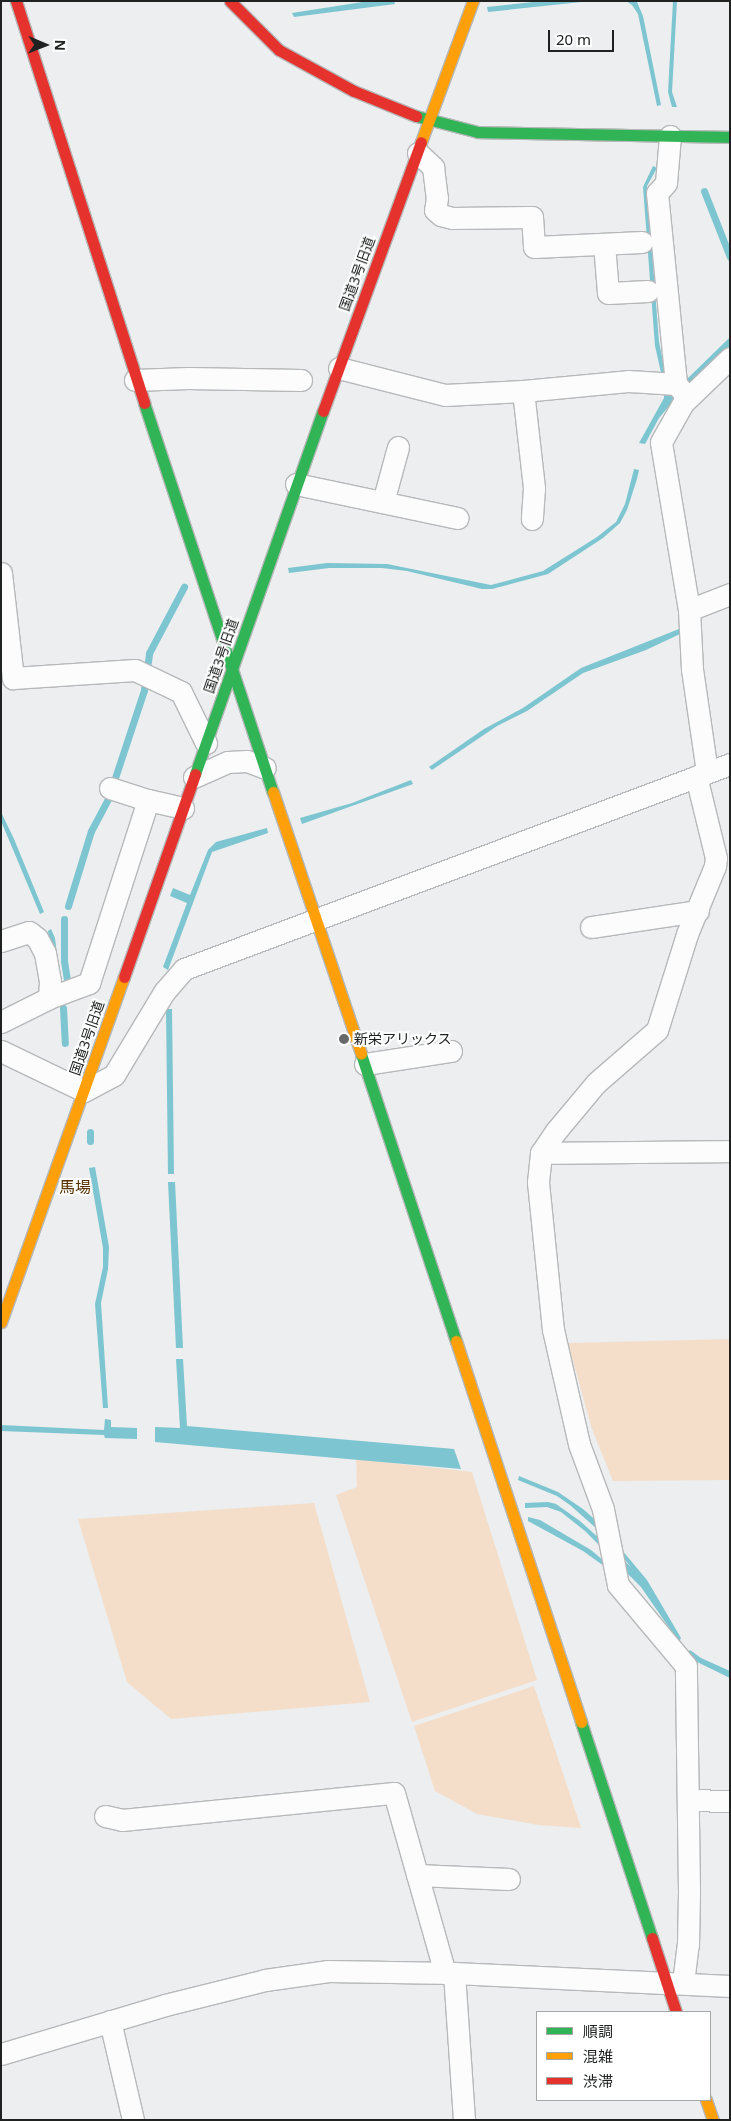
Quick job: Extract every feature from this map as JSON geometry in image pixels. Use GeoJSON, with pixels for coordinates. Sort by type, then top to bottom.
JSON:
{"type":"FeatureCollection","features":[{"type":"Feature","properties":{"kind":"street"},"geometry":{"type":"LineString","coordinates":[[16,1],[135,380],[675,1982],[676,2011]]}},
{"type":"Feature","properties":{"kind":"street"},"geometry":{"type":"LineString","coordinates":[[230,1],[279,50],[354,91],[430,121],[478,132],[730,137]]}},
{"type":"Feature","properties":{"kind":"street","name":"国道3号旧道"},"geometry":{"type":"LineString","coordinates":[[1,1322],[184,808],[296,484],[473,1]]}},
{"type":"Feature","properties":{"kind":"street"},"geometry":{"type":"LineString","coordinates":[[670,136],[666,183],[657,193],[683,403],[661,442],[688,610],[701,774],[716,858],[698,911],[687,934],[657,1030],[596,1083],[541,1153],[538,1182],[553,1330],[579,1444],[603,1509],[618,1585],[686,1666],[689,1800],[688,1945],[675,1982]]}},
{"type":"Feature","properties":{"kind":"street"},"geometry":{"type":"LineString","coordinates":[[418,153],[433,167],[437,198],[435,210],[441,215],[452,218],[532,217],[534,247],[642,242]]}},
{"type":"Feature","properties":{"kind":"street"},"geometry":{"type":"LineString","coordinates":[[604,244],[608,293],[648,292]]}},
{"type":"Feature","properties":{"kind":"street"},"geometry":{"type":"LineString","coordinates":[[339,368],[445,395],[523,391],[628,381],[682,391],[730,358]]}},
{"type":"Feature","properties":{"kind":"street"},"geometry":{"type":"LineString","coordinates":[[135,380],[188,378],[301,380]]}},
{"type":"Feature","properties":{"kind":"street"},"geometry":{"type":"LineString","coordinates":[[523,391],[534,488],[532,519]]}},
{"type":"Feature","properties":{"kind":"street"},"geometry":{"type":"LineString","coordinates":[[383,502],[398,447]]}},
{"type":"Feature","properties":{"kind":"street"},"geometry":{"type":"LineString","coordinates":[[296,484],[457,518]]}},
{"type":"Feature","properties":{"kind":"street"},"geometry":{"type":"LineString","coordinates":[[1,573],[13,678],[135,670],[181,692],[206,743]]}},
{"type":"Feature","properties":{"kind":"street"},"geometry":{"type":"LineString","coordinates":[[688,610],[730,594]]}},
{"type":"Feature","properties":{"kind":"street"},"geometry":{"type":"LineString","coordinates":[[194,777],[228,762],[247,761],[265,768]]}},
{"type":"Feature","properties":{"kind":"street"},"geometry":{"type":"LineString","coordinates":[[1,1051],[84,1091],[114,1075],[164,992],[184,969],[730,764]]}},
{"type":"Feature","properties":{"kind":"street"},"geometry":{"type":"LineString","coordinates":[[110,788],[148,800],[184,808]]}},
{"type":"Feature","properties":{"kind":"street"},"geometry":{"type":"LineString","coordinates":[[1,1022],[49,998],[89,983],[148,800]]}},
{"type":"Feature","properties":{"kind":"street"},"geometry":{"type":"LineString","coordinates":[[591,927],[698,911]]}},
{"type":"Feature","properties":{"kind":"street"},"geometry":{"type":"LineString","coordinates":[[1,941],[29,932],[37,938],[44,953],[50,982],[49,998]]}},
{"type":"Feature","properties":{"kind":"street"},"geometry":{"type":"LineString","coordinates":[[365,1064],[451,1051]]}},
{"type":"Feature","properties":{"kind":"street"},"geometry":{"type":"LineString","coordinates":[[541,1153],[730,1151]]}},
{"type":"Feature","properties":{"kind":"street"},"geometry":{"type":"LineString","coordinates":[[106,1816],[122,1820],[394,1793],[417,1876],[450,1973],[464,2120]]}},
{"type":"Feature","properties":{"kind":"street"},"geometry":{"type":"LineString","coordinates":[[689,1800],[730,1801]]}},
{"type":"Feature","properties":{"kind":"street"},"geometry":{"type":"LineString","coordinates":[[417,1876],[509,1879]]}},
{"type":"Feature","properties":{"kind":"street"},"geometry":{"type":"LineString","coordinates":[[3,2046],[110,2021],[265,1980],[328,1971],[450,1973],[730,1986]]}},
{"type":"Feature","properties":{"kind":"street"},"geometry":{"type":"LineString","coordinates":[[110,2021],[133,2120]]}},
{"type":"Feature","properties":{"kind":"street"},"geometry":{"type":"LineString","coordinates":[[706,2101],[712,2120]]}},
{"type":"Feature","properties":{"kind":"shaded area"},"geometry":{"type":"Polygon","coordinates":[[[730,1339],[730,1480],[613,1481],[592,1429],[568,1343],[730,1339]]]}},
{"type":"Feature","properties":{"kind":"shaded area"},"geometry":{"type":"Polygon","coordinates":[[[356,1459],[472,1472],[537,1680],[412,1722],[336,1495],[357,1487],[356,1459]]]}},
{"type":"Feature","properties":{"kind":"shaded area"},"geometry":{"type":"Polygon","coordinates":[[[314,1503],[370,1702],[171,1719],[127,1682],[78,1519],[314,1503]]]}},
{"type":"Feature","properties":{"kind":"shaded area"},"geometry":{"type":"Polygon","coordinates":[[[534,1686],[581,1828],[538,1825],[477,1814],[435,1791],[414,1726],[534,1686]]]}},
{"type":"Feature","properties":{"kind":"water"},"geometry":{"type":"Polygon","coordinates":[[[369,1],[394,1],[395,4],[294,17],[292,13],[369,1]]]}},
{"type":"Feature","properties":{"kind":"water"},"geometry":{"type":"Polygon","coordinates":[[[542,1],[591,1],[488,12],[487,7],[542,1]]]}},
{"type":"Feature","properties":{"kind":"water"},"geometry":{"type":"Polygon","coordinates":[[[626,1],[637,2],[643,16],[661,105],[657,106],[638,14],[632,5],[626,1]]]}},
{"type":"Feature","properties":{"kind":"water"},"geometry":{"type":"Polygon","coordinates":[[[673,1],[677,1],[672,92],[677,107],[672,107],[668,92],[673,1]]]}},
{"type":"Feature","properties":{"kind":"water"},"geometry":{"type":"Polygon","coordinates":[[[653,166],[657,168],[647,186],[659,342],[666,376],[662,377],[655,346],[643,187],[653,166]]]}},
{"type":"Feature","properties":{"kind":"water"},"geometry":{"type":"Polygon","coordinates":[[[664,393],[672,393],[676,398],[659,418],[645,444],[639,443],[664,398],[664,393]]]}},
{"type":"Feature","properties":{"kind":"water"},"geometry":{"type":"Polygon","coordinates":[[[634,469],[639,470],[637,479],[627,510],[620,523],[603,538],[548,574],[492,589],[482,589],[407,571],[382,568],[329,568],[289,573],[288,568],[327,563],[387,564],[491,585],[543,571],[597,537],[616,522],[625,504],[634,469]]]}},
{"type":"Feature","properties":{"kind":"water"},"geometry":{"type":"Polygon","coordinates":[[[679,629],[680,634],[646,650],[583,673],[527,711],[497,726],[432,770],[429,767],[484,729],[523,708],[581,668],[679,629]]]}},
{"type":"Feature","properties":{"kind":"water"},"geometry":{"type":"Polygon","coordinates":[[[411,780],[413,784],[302,824],[300,818],[352,803],[411,780]]]}},
{"type":"Feature","properties":{"kind":"water"},"geometry":{"type":"Polygon","coordinates":[[[1,812],[44,912],[40,914],[1,821],[1,812]]]}},
{"type":"Feature","properties":{"kind":"water"},"geometry":{"type":"Polygon","coordinates":[[[267,828],[268,833],[212,852],[168,970],[163,967],[187,903],[170,896],[173,888],[190,895],[208,850],[216,842],[267,828]]]}},
{"type":"Feature","properties":{"kind":"water"},"geometry":{"type":"Polygon","coordinates":[[[51,929],[55,938],[61,986],[57,986],[48,931],[51,929]]]}},
{"type":"Feature","properties":{"kind":"water"},"geometry":{"type":"Polygon","coordinates":[[[166,1009],[172,1009],[174,1174],[168,1174],[166,1009]]]}},
{"type":"Feature","properties":{"kind":"water"},"geometry":{"type":"Polygon","coordinates":[[[95,1167],[109,1247],[108,1269],[101,1303],[108,1408],[103,1408],[95,1304],[103,1267],[103,1248],[89,1168],[95,1167]]]}},
{"type":"Feature","properties":{"kind":"water"},"geometry":{"type":"Polygon","coordinates":[[[168,1182],[175,1182],[183,1348],[176,1348],[168,1182]]]}},
{"type":"Feature","properties":{"kind":"water"},"geometry":{"type":"Polygon","coordinates":[[[176,1359],[183,1359],[187,1426],[454,1449],[461,1469],[155,1442],[155,1427],[180,1428],[176,1359]]]}},
{"type":"Feature","properties":{"kind":"water"},"geometry":{"type":"Polygon","coordinates":[[[105,1419],[111,1420],[111,1427],[137,1428],[137,1439],[105,1438],[104,1435],[1,1431],[1,1425],[104,1430],[105,1419]]]}},
{"type":"Feature","properties":{"kind":"water"},"geometry":{"type":"Polygon","coordinates":[[[519,1476],[558,1492],[583,1509],[600,1524],[647,1580],[681,1638],[679,1642],[641,1587],[585,1531],[561,1512],[547,1507],[525,1508],[525,1503],[548,1502],[556,1504],[580,1521],[631,1567],[606,1537],[570,1505],[557,1496],[518,1480],[519,1476]]]}},
{"type":"Feature","properties":{"kind":"water"},"geometry":{"type":"Polygon","coordinates":[[[528,1517],[540,1520],[591,1550],[604,1561],[604,1566],[583,1551],[528,1521],[528,1517]]]}},
{"type":"Feature","properties":{"kind":"water"},"geometry":{"type":"Polygon","coordinates":[[[690,1650],[701,1658],[730,1671],[730,1678],[695,1661],[687,1654],[690,1650]]]}},
{"type":"Feature","properties":{"kind":"waterway"},"geometry":{"type":"LineString","coordinates":[[704,191],[730,257]]}},
{"type":"Feature","properties":{"kind":"waterway"},"geometry":{"type":"LineString","coordinates":[[689,381],[730,341]]}},
{"type":"Feature","properties":{"kind":"waterway"},"geometry":{"type":"LineString","coordinates":[[68,906],[91,831],[108,799],[144,690],[149,653],[184,587]]}},
{"type":"Feature","properties":{"kind":"waterway"},"geometry":{"type":"LineString","coordinates":[[64,919],[64,961],[68,985]]}},
{"type":"Feature","properties":{"kind":"waterway"},"geometry":{"type":"LineString","coordinates":[[63,1008],[65,1043]]}},
{"type":"Feature","properties":{"kind":"waterway"},"geometry":{"type":"LineString","coordinates":[[90,1132],[90,1141]]}},
{"type":"Feature","properties":{"kind":"traffic: fast"},"geometry":{"type":"LineString","coordinates":[[416,116],[478,132],[730,137]]}},
{"type":"Feature","properties":{"kind":"traffic: fast"},"geometry":{"type":"LineString","coordinates":[[144,403],[273,792]]}},
{"type":"Feature","properties":{"kind":"traffic: fast"},"geometry":{"type":"LineString","coordinates":[[195,774],[323,411]]}},
{"type":"Feature","properties":{"kind":"traffic: fast"},"geometry":{"type":"LineString","coordinates":[[361,1054],[456,1341]]}},
{"type":"Feature","properties":{"kind":"traffic: fast"},"geometry":{"type":"LineString","coordinates":[[581,1722],[652,1938]]}},
{"type":"Feature","properties":{"kind":"traffic: slow"},"geometry":{"type":"LineString","coordinates":[[421,142],[473,1]]}},
{"type":"Feature","properties":{"kind":"traffic: slow"},"geometry":{"type":"LineString","coordinates":[[273,792],[361,1054]]}},
{"type":"Feature","properties":{"kind":"traffic: slow"},"geometry":{"type":"LineString","coordinates":[[1,1322],[124,977]]}},
{"type":"Feature","properties":{"kind":"traffic: slow"},"geometry":{"type":"LineString","coordinates":[[456,1341],[581,1722]]}},
{"type":"Feature","properties":{"kind":"traffic: slow"},"geometry":{"type":"LineString","coordinates":[[706,2101],[713,2120]]}},
{"type":"Feature","properties":{"kind":"traffic: jam"},"geometry":{"type":"LineString","coordinates":[[16,1],[144,403]]}},
{"type":"Feature","properties":{"kind":"traffic: jam"},"geometry":{"type":"LineString","coordinates":[[230,1],[279,50],[354,91],[416,116]]}},
{"type":"Feature","properties":{"kind":"traffic: jam"},"geometry":{"type":"LineString","coordinates":[[323,411],[421,142]]}},
{"type":"Feature","properties":{"kind":"traffic: jam"},"geometry":{"type":"LineString","coordinates":[[124,977],[195,774]]}},
{"type":"Feature","properties":{"kind":"traffic: jam"},"geometry":{"type":"LineString","coordinates":[[652,1938],[676,2011]]}},
{"type":"Feature","properties":{"kind":"place","name":"新栄アリックス"},"geometry":{"type":"Point","coordinates":[344,1039]}},
{"type":"Feature","properties":{"kind":"district","name":"馬場"},"geometry":{"type":"Point","coordinates":[75,1187]}}]}
